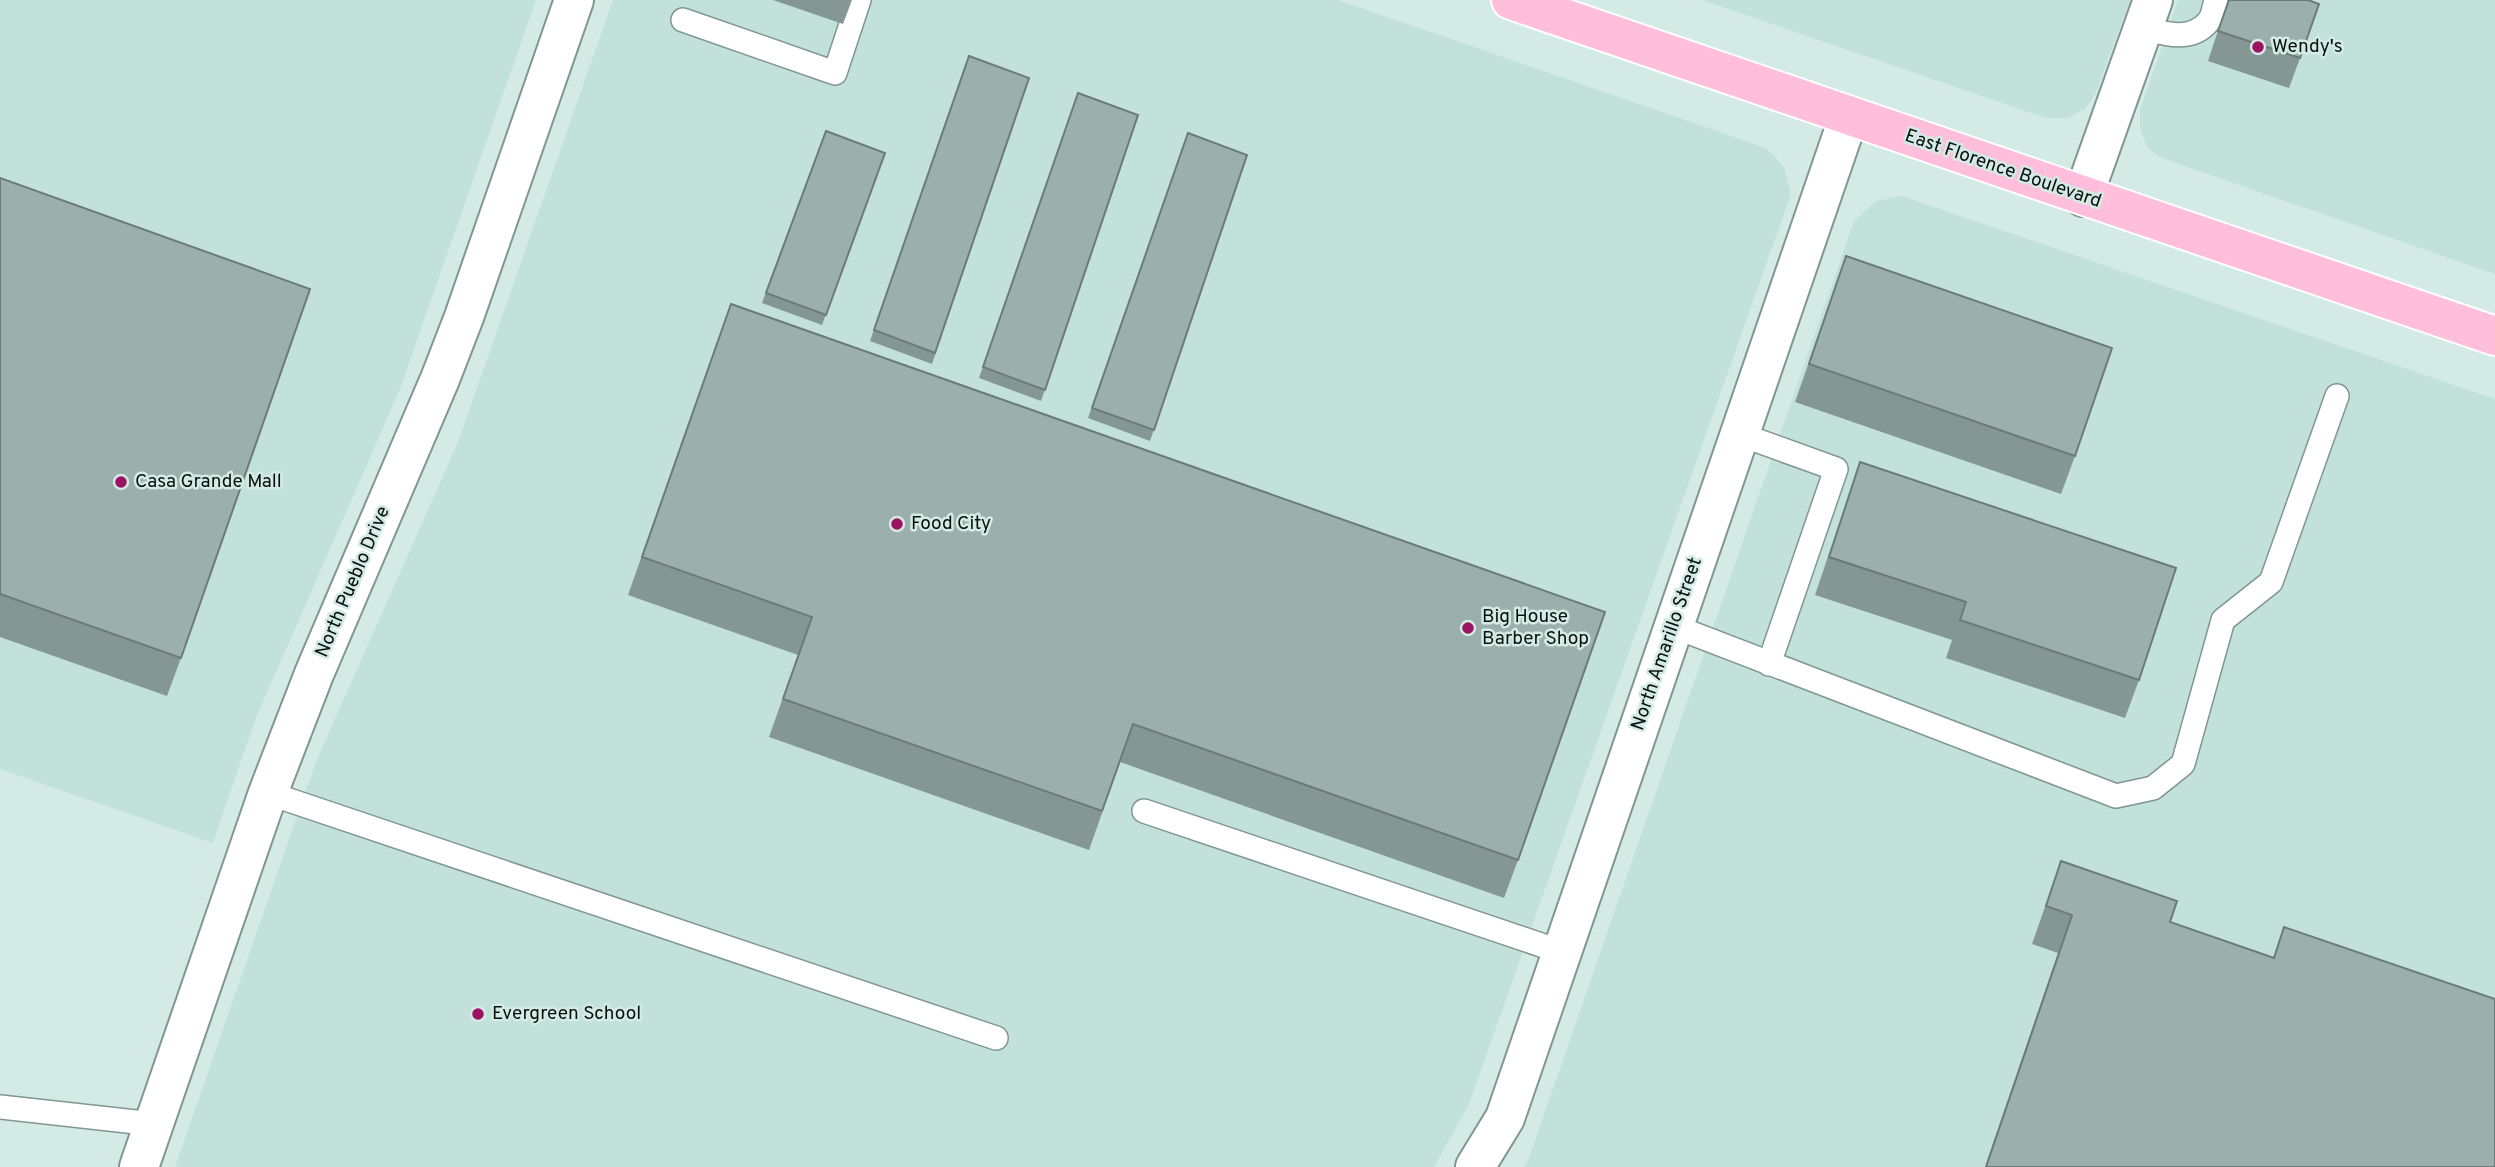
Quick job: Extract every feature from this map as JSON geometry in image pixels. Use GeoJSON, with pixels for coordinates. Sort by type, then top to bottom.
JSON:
{"type":"FeatureCollection","features":[{"type":"Feature","properties":{"kind":"main road","name":"East Florence Boulevard"},"geometry":{"type":"LineString","coordinates":[[1511,0],[2495,336]]}},
{"type":"Feature","properties":{"kind":"street","name":"North Pueblo Drive"},"geometry":{"type":"LineString","coordinates":[[139,1167],[268,793],[314,674],[450,354],[574,0]]}},
{"type":"Feature","properties":{"kind":"street"},"geometry":{"type":"LineString","coordinates":[[2083,197],[2148,14]]}},
{"type":"Feature","properties":{"kind":"street","name":"North Amarillo Street"},"geometry":{"type":"LineString","coordinates":[[1475,1167],[1505,1118],[1849,116]]}},
{"type":"Feature","properties":{"kind":"lane"},"geometry":{"type":"LineString","coordinates":[[683,20],[835,73],[859,0]]}},
{"type":"Feature","properties":{"kind":"lane"},"geometry":{"type":"LineString","coordinates":[[2148,14],[2174,36],[2193,33],[2209,21],[2217,0]]}},
{"type":"Feature","properties":{"kind":"lane"},"geometry":{"type":"LineString","coordinates":[[1673,626],[2116,796],[2153,788],[2183,764],[2223,620],[2271,582],[2337,396]]}},
{"type":"Feature","properties":{"kind":"lane"},"geometry":{"type":"LineString","coordinates":[[1739,435],[1836,469],[1769,664]]}},
{"type":"Feature","properties":{"kind":"lane"},"geometry":{"type":"LineString","coordinates":[[268,793],[996,1038]]}},
{"type":"Feature","properties":{"kind":"lane"},"geometry":{"type":"LineString","coordinates":[[1144,811],[1562,952]]}},
{"type":"Feature","properties":{"kind":"lane"},"geometry":{"type":"LineString","coordinates":[[0,1107],[154,1124]]}},
{"type":"Feature","properties":{"kind":"shaded area"},"geometry":{"type":"Polygon","coordinates":[[[0,0],[536,0],[400,389],[255,720],[213,843],[0,769],[0,0]]]}},
{"type":"Feature","properties":{"kind":"shaded area"},"geometry":{"type":"Polygon","coordinates":[[[613,0],[1338,0],[1766,148],[1784,167],[1791,194],[1469,1104],[1434,1167],[175,1167],[317,759],[458,442],[613,0]]]}},
{"type":"Feature","properties":{"kind":"shaded area"},"geometry":{"type":"Polygon","coordinates":[[[1702,0],[2130,0],[2096,93],[2085,109],[2068,118],[2046,118],[1702,0]]]}},
{"type":"Feature","properties":{"kind":"shaded area"},"geometry":{"type":"Polygon","coordinates":[[[2178,0],[2495,0],[2495,274],[2159,157],[2147,147],[2140,128],[2140,110],[2178,0]]]}},
{"type":"Feature","properties":{"kind":"shaded area"},"geometry":{"type":"Polygon","coordinates":[[[1902,196],[2495,399],[2495,1167],[1524,1167],[1854,221],[1876,201],[1902,196]]]}},
{"type":"Feature","properties":{"kind":"building"},"geometry":{"type":"Polygon","coordinates":[[[2229,0],[2308,0],[2319,4],[2300,58],[2218,31],[2229,0]]]}},
{"type":"Feature","properties":{"kind":"building"},"geometry":{"type":"Polygon","coordinates":[[[969,56],[1029,78],[935,353],[874,330],[969,56]]]}},
{"type":"Feature","properties":{"kind":"building"},"geometry":{"type":"Polygon","coordinates":[[[1078,93],[1138,115],[1045,390],[983,367],[1078,93]]]}},
{"type":"Feature","properties":{"kind":"building"},"geometry":{"type":"Polygon","coordinates":[[[826,131],[885,153],[826,315],[766,293],[826,131]]]}},
{"type":"Feature","properties":{"kind":"building"},"geometry":{"type":"Polygon","coordinates":[[[1188,133],[1247,155],[1154,430],[1092,408],[1188,133]]]}},
{"type":"Feature","properties":{"kind":"building","name":"Casa Grande Mall"},"geometry":{"type":"Polygon","coordinates":[[[0,178],[310,289],[181,658],[0,594],[0,178]]]}},
{"type":"Feature","properties":{"kind":"building"},"geometry":{"type":"Polygon","coordinates":[[[1846,256],[2112,348],[2075,456],[1809,364],[1846,256]]]}},
{"type":"Feature","properties":{"kind":"building"},"geometry":{"type":"Polygon","coordinates":[[[731,304],[1605,612],[1518,860],[1133,724],[1102,811],[783,699],[812,617],[642,557],[731,304]]]}},
{"type":"Feature","properties":{"kind":"building"},"geometry":{"type":"Polygon","coordinates":[[[1860,462],[2176,568],[2139,680],[1960,620],[1966,602],[1829,557],[1860,462]]]}},
{"type":"Feature","properties":{"kind":"building"},"geometry":{"type":"Polygon","coordinates":[[[2061,861],[2177,901],[2170,922],[2274,958],[2284,927],[2495,999],[2495,1167],[1986,1167],[2072,915],[2046,906],[2061,861]]]}},
{"type":"Feature","properties":{"kind":"place","name":"Wendy's"},"geometry":{"type":"Point","coordinates":[2258,47]}},
{"type":"Feature","properties":{"kind":"place","name":"Casa Grande Mall"},"geometry":{"type":"Point","coordinates":[121,482]}},
{"type":"Feature","properties":{"kind":"place","name":"Food City"},"geometry":{"type":"Point","coordinates":[897,524]}},
{"type":"Feature","properties":{"kind":"place","name":"Big House Barber Shop"},"geometry":{"type":"Point","coordinates":[1468,628]}},
{"type":"Feature","properties":{"kind":"place","name":"Evergreen School"},"geometry":{"type":"Point","coordinates":[478,1014]}}]}
